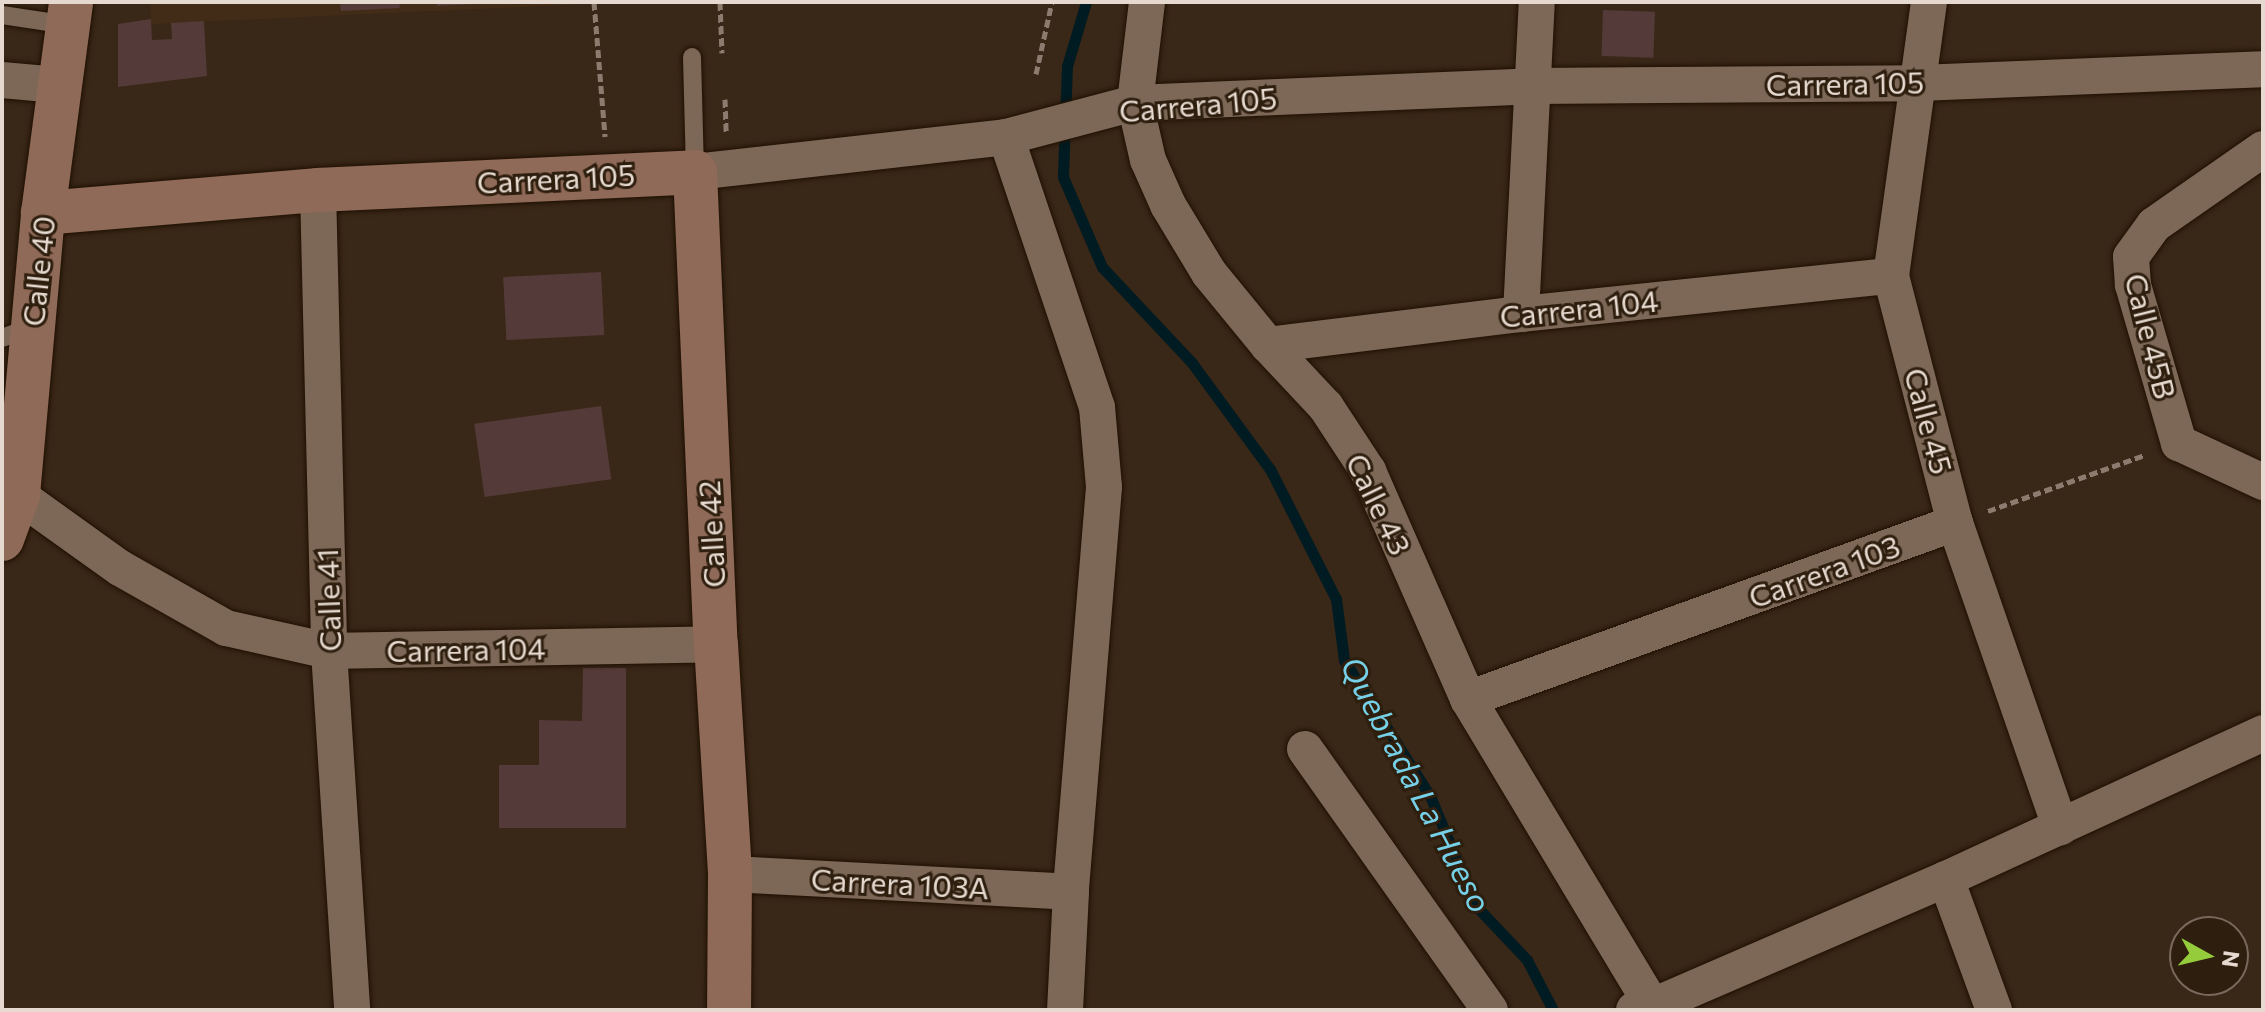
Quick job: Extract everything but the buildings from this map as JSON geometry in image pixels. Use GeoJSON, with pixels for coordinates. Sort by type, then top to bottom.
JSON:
{"type":"FeatureCollection","features":[{"type":"Feature","properties":{"kind":"street","name":"Calle 43"},"geometry":{"type":"LineString","coordinates":[[1147,2],[1135,103],[1148,160],[1168,205],[1209,273],[1268,345],[1326,407],[1368,471],[1468,699],[1648,1008]]}},
{"type":"Feature","properties":{"kind":"street"},"geometry":{"type":"LineString","coordinates":[[1521,314],[1537,2]]}},
{"type":"Feature","properties":{"kind":"street","name":"Calle 45"},"geometry":{"type":"LineString","coordinates":[[1929,2],[1891,276],[1955,523],[2060,827]]}},
{"type":"Feature","properties":{"kind":"street","name":"Calle 40"},"geometry":{"type":"LineString","coordinates":[[2,539],[18,495],[17,332],[43,213],[69,13]]}},
{"type":"Feature","properties":{"kind":"street","name":"Carrera 105"},"geometry":{"type":"LineString","coordinates":[[43,213],[318,190],[695,172],[1006,137],[1135,103],[1533,86],[1918,83],[2263,69]]}},
{"type":"Feature","properties":{"kind":"street"},"geometry":{"type":"LineString","coordinates":[[2,80],[58,85]]}},
{"type":"Feature","properties":{"kind":"street"},"geometry":{"type":"LineString","coordinates":[[1006,137],[1097,407],[1104,487],[1071,892],[1065,1010]]}},
{"type":"Feature","properties":{"kind":"street","name":"Calle 45B"},"geometry":{"type":"LineString","coordinates":[[2179,443],[2133,285],[2131,257],[2154,225],[2263,149]]}},
{"type":"Feature","properties":{"kind":"street","name":"Calle 42"},"geometry":{"type":"LineString","coordinates":[[695,172],[716,644],[730,874],[729,1010]]}},
{"type":"Feature","properties":{"kind":"street","name":"Calle 41"},"geometry":{"type":"LineString","coordinates":[[318,190],[329,651],[352,1010]]}},
{"type":"Feature","properties":{"kind":"street","name":"Carrera 104"},"geometry":{"type":"LineString","coordinates":[[1268,345],[1521,314],[1891,276]]}},
{"type":"Feature","properties":{"kind":"street"},"geometry":{"type":"LineString","coordinates":[[2179,443],[2263,482]]}},
{"type":"Feature","properties":{"kind":"street","name":"Carrera 104"},"geometry":{"type":"LineString","coordinates":[[18,495],[120,568],[226,628],[329,651],[716,644]]}},
{"type":"Feature","properties":{"kind":"street","name":"Carrera 103"},"geometry":{"type":"LineString","coordinates":[[1468,699],[1955,523]]}},
{"type":"Feature","properties":{"kind":"street"},"geometry":{"type":"LineString","coordinates":[[1648,1008],[1946,879],[2263,733]]}},
{"type":"Feature","properties":{"kind":"street"},"geometry":{"type":"LineString","coordinates":[[1305,749],[1490,1010]]}},
{"type":"Feature","properties":{"kind":"street","name":"Carrera 103A"},"geometry":{"type":"LineString","coordinates":[[730,874],[1071,892]]}},
{"type":"Feature","properties":{"kind":"street"},"geometry":{"type":"LineString","coordinates":[[1946,879],[1994,1010]]}},
{"type":"Feature","properties":{"kind":"lane"},"geometry":{"type":"LineString","coordinates":[[2,15],[69,13]]}},
{"type":"Feature","properties":{"kind":"lane","name":"Calle 42"},"geometry":{"type":"LineString","coordinates":[[692,57],[695,172]]}},
{"type":"Feature","properties":{"kind":"path"},"geometry":{"type":"LineString","coordinates":[[594,2],[609,176]]}},
{"type":"Feature","properties":{"kind":"path"},"geometry":{"type":"LineString","coordinates":[[1036,74],[1052,2]]}},
{"type":"Feature","properties":{"kind":"path"},"geometry":{"type":"LineString","coordinates":[[1955,523],[2179,443]]}},
{"type":"Feature","properties":{"kind":"shaded area"},"geometry":{"type":"Polygon","coordinates":[[[151,2],[588,2],[588,4],[151,24],[151,2]]]}},
{"type":"Feature","properties":{"kind":"waterway","name":"Quebrada La Hueso"},"geometry":{"type":"LineString","coordinates":[[1086,2],[1067,66],[1063,177],[1102,267],[1192,363],[1270,469],[1336,599],[1344,660],[1430,796],[1476,906],[1527,960],[1553,1010]]}}]}
